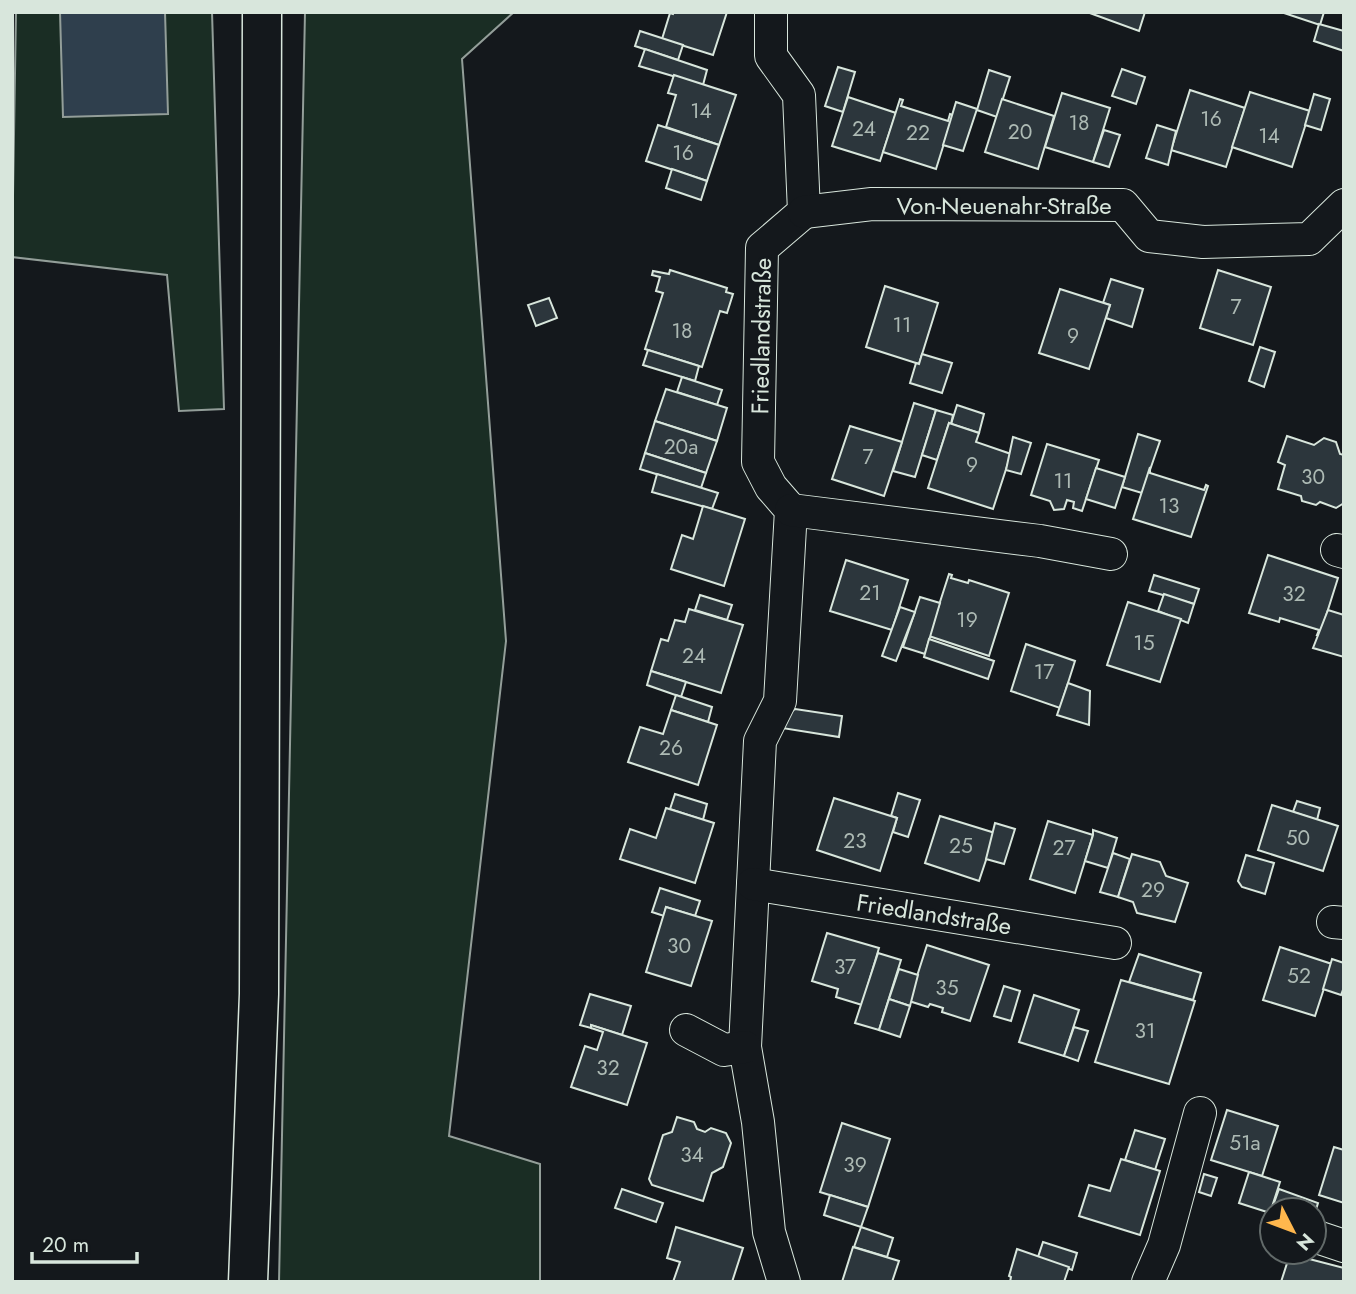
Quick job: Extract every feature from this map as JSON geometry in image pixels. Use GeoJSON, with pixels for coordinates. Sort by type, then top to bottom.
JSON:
{"type":"FeatureCollection","features":[{"type":"Feature","properties":{"kind":"main road"},"geometry":{"type":"LineString","coordinates":[[248,1282],[259,994],[262,12]]}},
{"type":"Feature","properties":{"kind":"street"},"geometry":{"type":"LineString","coordinates":[[771,12],[771,56],[799,95],[804,212]]}},
{"type":"Feature","properties":{"kind":"street","name":"Von-Neuenahr-Straße"},"geometry":{"type":"LineString","coordinates":[[804,212],[872,204],[1123,205],[1149,236],[1203,242],[1309,239],[1344,205]]}},
{"type":"Feature","properties":{"kind":"street","name":"Friedlandstraße"},"geometry":{"type":"LineString","coordinates":[[791,510],[771,487],[758,462],[762,247],[804,212]]}},
{"type":"Feature","properties":{"kind":"street"},"geometry":{"type":"LineString","coordinates":[[784,1282],[769,1232],[758,1122],[745,1047],[761,741],[780,701],[791,510],[1040,541],[1111,554]]}},
{"type":"Feature","properties":{"kind":"street","name":"Friedlandstraße"},"geometry":{"type":"LineString","coordinates":[[753,884],[1115,943]]}},
{"type":"Feature","properties":{"kind":"street"},"geometry":{"type":"LineString","coordinates":[[686,1030],[724,1050],[745,1047]]}},
{"type":"Feature","properties":{"kind":"street"},"geometry":{"type":"LineString","coordinates":[[1148,1282],[1188,1195],[1200,1113]]}},
{"type":"Feature","properties":{"kind":"green space"},"geometry":{"type":"Polygon","coordinates":[[[16,12],[212,12],[224,409],[179,411],[167,275],[12,257],[16,12]]]}},
{"type":"Feature","properties":{"kind":"green space"},"geometry":{"type":"Polygon","coordinates":[[[305,12],[514,12],[462,59],[506,641],[449,1136],[540,1164],[540,1282],[279,1282],[305,12]]]}},
{"type":"Feature","properties":{"kind":"water"},"geometry":{"type":"Polygon","coordinates":[[[60,12],[165,12],[168,114],[63,117],[60,12]]]}},
{"type":"Feature","properties":{"kind":"building"},"geometry":{"type":"Polygon","coordinates":[[[727,12],[713,55],[662,39],[670,13],[727,12]]]}},
{"type":"Feature","properties":{"kind":"building"},"geometry":{"type":"Polygon","coordinates":[[[1087,12],[1145,12],[1139,31],[1087,12]]]}},
{"type":"Feature","properties":{"kind":"building"},"geometry":{"type":"Polygon","coordinates":[[[1281,12],[1324,12],[1320,25],[1281,12]]]}},
{"type":"Feature","properties":{"kind":"building"},"geometry":{"type":"Polygon","coordinates":[[[1319,24],[1344,31],[1344,51],[1314,41],[1319,24]]]}},
{"type":"Feature","properties":{"kind":"building"},"geometry":{"type":"Polygon","coordinates":[[[640,31],[683,45],[678,60],[635,46],[640,31]]]}},
{"type":"Feature","properties":{"kind":"building"},"geometry":{"type":"Polygon","coordinates":[[[645,49],[707,70],[703,85],[639,66],[645,49]]]}},
{"type":"Feature","properties":{"kind":"building"},"geometry":{"type":"Polygon","coordinates":[[[838,67],[855,72],[843,112],[825,106],[838,67]]]}},
{"type":"Feature","properties":{"kind":"building"},"geometry":{"type":"Polygon","coordinates":[[[1122,69],[1145,77],[1136,104],[1112,96],[1122,69]]]}},
{"type":"Feature","properties":{"kind":"building"},"geometry":{"type":"Polygon","coordinates":[[[989,70],[1010,77],[997,117],[977,110],[989,70]]]}},
{"type":"Feature","properties":{"kind":"building"},"geometry":{"type":"Polygon","coordinates":[[[674,75],[736,95],[719,145],[666,127],[676,95],[668,93],[674,75]]]}},
{"type":"Feature","properties":{"kind":"building"},"geometry":{"type":"Polygon","coordinates":[[[1190,90],[1245,108],[1226,167],[1171,150],[1190,90]]]}},
{"type":"Feature","properties":{"kind":"building"},"geometry":{"type":"Polygon","coordinates":[[[1250,92],[1310,111],[1292,167],[1232,147],[1250,92]]]}},
{"type":"Feature","properties":{"kind":"building"},"geometry":{"type":"Polygon","coordinates":[[[1062,93],[1110,108],[1093,162],[1045,147],[1062,93]]]}},
{"type":"Feature","properties":{"kind":"building"},"geometry":{"type":"Polygon","coordinates":[[[1314,94],[1330,99],[1321,130],[1305,125],[1314,94]]]}},
{"type":"Feature","properties":{"kind":"building"},"geometry":{"type":"Polygon","coordinates":[[[848,97],[896,113],[880,161],[832,146],[848,97]]]}},
{"type":"Feature","properties":{"kind":"building"},"geometry":{"type":"Polygon","coordinates":[[[900,99],[903,100],[901,106],[948,121],[950,114],[953,115],[936,169],[883,152],[900,99]]]}},
{"type":"Feature","properties":{"kind":"building"},"geometry":{"type":"Polygon","coordinates":[[[1002,99],[1054,116],[1038,169],[985,152],[1002,99]]]}},
{"type":"Feature","properties":{"kind":"building"},"geometry":{"type":"Polygon","coordinates":[[[956,102],[977,109],[963,151],[943,145],[956,102]]]}},
{"type":"Feature","properties":{"kind":"building"},"geometry":{"type":"Polygon","coordinates":[[[658,125],[719,145],[707,181],[646,161],[658,125]]]}},
{"type":"Feature","properties":{"kind":"building"},"geometry":{"type":"Polygon","coordinates":[[[1157,125],[1176,131],[1168,165],[1146,158],[1157,125]]]}},
{"type":"Feature","properties":{"kind":"building"},"geometry":{"type":"Polygon","coordinates":[[[1104,130],[1120,135],[1109,167],[1093,162],[1104,130]]]}},
{"type":"Feature","properties":{"kind":"building"},"geometry":{"type":"Polygon","coordinates":[[[672,169],[707,181],[701,200],[666,188],[672,169]]]}},
{"type":"Feature","properties":{"kind":"building"},"geometry":{"type":"Polygon","coordinates":[[[670,270],[727,288],[726,292],[733,294],[727,313],[720,311],[702,367],[645,349],[663,293],[656,291],[660,277],[652,275],[653,271],[669,274],[670,270]]]}},
{"type":"Feature","properties":{"kind":"building"},"geometry":{"type":"Polygon","coordinates":[[[1218,270],[1271,287],[1253,345],[1200,328],[1218,270]]]}},
{"type":"Feature","properties":{"kind":"building"},"geometry":{"type":"Polygon","coordinates":[[[1111,279],[1143,289],[1132,327],[1106,318],[1110,305],[1103,303],[1111,279]]]}},
{"type":"Feature","properties":{"kind":"building"},"geometry":{"type":"Polygon","coordinates":[[[885,286],[938,303],[919,364],[866,347],[885,286]]]}},
{"type":"Feature","properties":{"kind":"building"},"geometry":{"type":"Polygon","coordinates":[[[1060,289],[1110,305],[1089,369],[1039,353],[1060,289]]]}},
{"type":"Feature","properties":{"kind":"building"},"geometry":{"type":"Polygon","coordinates":[[[549,298],[557,318],[536,326],[528,305],[549,298]]]}},
{"type":"Feature","properties":{"kind":"building"},"geometry":{"type":"Polygon","coordinates":[[[1260,347],[1275,352],[1264,387],[1249,381],[1260,347]]]}},
{"type":"Feature","properties":{"kind":"building"},"geometry":{"type":"Polygon","coordinates":[[[648,350],[699,366],[695,381],[643,365],[648,350]]]}},
{"type":"Feature","properties":{"kind":"building"},"geometry":{"type":"Polygon","coordinates":[[[922,354],[952,363],[942,393],[910,383],[916,363],[919,364],[922,354]]]}},
{"type":"Feature","properties":{"kind":"building"},"geometry":{"type":"Polygon","coordinates":[[[682,377],[722,390],[717,405],[677,392],[682,377]]]}},
{"type":"Feature","properties":{"kind":"building"},"geometry":{"type":"Polygon","coordinates":[[[666,389],[727,408],[717,441],[655,421],[666,389]]]}},
{"type":"Feature","properties":{"kind":"building"},"geometry":{"type":"Polygon","coordinates":[[[914,403],[936,410],[915,477],[893,471],[914,403]]]}},
{"type":"Feature","properties":{"kind":"building"},"geometry":{"type":"Polygon","coordinates":[[[957,405],[984,414],[979,433],[951,424],[957,405]]]}},
{"type":"Feature","properties":{"kind":"building"},"geometry":{"type":"Polygon","coordinates":[[[936,410],[953,415],[937,460],[922,455],[936,410]]]}},
{"type":"Feature","properties":{"kind":"building"},"geometry":{"type":"Polygon","coordinates":[[[655,421],[717,441],[706,473],[645,453],[655,421]]]}},
{"type":"Feature","properties":{"kind":"building"},"geometry":{"type":"Polygon","coordinates":[[[949,423],[979,433],[976,442],[1011,454],[993,509],[928,488],[949,423]]]}},
{"type":"Feature","properties":{"kind":"building"},"geometry":{"type":"Polygon","coordinates":[[[850,426],[902,442],[884,496],[832,479],[850,426]]]}},
{"type":"Feature","properties":{"kind":"building"},"geometry":{"type":"Polygon","coordinates":[[[1138,434],[1160,441],[1142,493],[1122,487],[1138,434]]]}},
{"type":"Feature","properties":{"kind":"building"},"geometry":{"type":"Polygon","coordinates":[[[1287,436],[1314,445],[1324,438],[1336,442],[1340,454],[1344,455],[1344,503],[1336,508],[1320,502],[1316,505],[1302,501],[1301,496],[1278,489],[1285,465],[1278,462],[1287,436]]]}},
{"type":"Feature","properties":{"kind":"building"},"geometry":{"type":"Polygon","coordinates":[[[1013,437],[1031,443],[1021,474],[1006,470],[1013,437]]]}},
{"type":"Feature","properties":{"kind":"building"},"geometry":{"type":"Polygon","coordinates":[[[1047,444],[1099,460],[1082,511],[1073,508],[1074,502],[1067,500],[1064,509],[1054,510],[1050,501],[1031,495],[1047,444]]]}},
{"type":"Feature","properties":{"kind":"building"},"geometry":{"type":"Polygon","coordinates":[[[645,453],[706,473],[701,488],[640,469],[645,453]]]}},
{"type":"Feature","properties":{"kind":"building"},"geometry":{"type":"Polygon","coordinates":[[[1150,467],[1150,473],[1204,490],[1206,485],[1208,486],[1191,537],[1133,519],[1150,467]]]}},
{"type":"Feature","properties":{"kind":"building"},"geometry":{"type":"Polygon","coordinates":[[[1096,468],[1125,477],[1115,508],[1086,499],[1096,468]]]}},
{"type":"Feature","properties":{"kind":"building"},"geometry":{"type":"Polygon","coordinates":[[[657,474],[718,493],[712,509],[652,492],[657,474]]]}},
{"type":"Feature","properties":{"kind":"building"},"geometry":{"type":"Polygon","coordinates":[[[703,506],[745,519],[724,586],[671,569],[682,535],[693,539],[703,506]]]}},
{"type":"Feature","properties":{"kind":"building"},"geometry":{"type":"Polygon","coordinates":[[[1268,555],[1338,578],[1320,635],[1317,635],[1319,630],[1280,618],[1279,622],[1249,613],[1268,555]]]}},
{"type":"Feature","properties":{"kind":"building"},"geometry":{"type":"Polygon","coordinates":[[[846,560],[908,580],[892,630],[830,611],[846,560]]]}},
{"type":"Feature","properties":{"kind":"building"},"geometry":{"type":"Polygon","coordinates":[[[949,574],[952,575],[951,578],[968,583],[969,580],[1009,593],[989,656],[929,636],[949,574]]]}},
{"type":"Feature","properties":{"kind":"building"},"geometry":{"type":"Polygon","coordinates":[[[1154,575],[1199,589],[1194,604],[1149,591],[1154,575]]]}},
{"type":"Feature","properties":{"kind":"building"},"geometry":{"type":"Polygon","coordinates":[[[1164,594],[1194,604],[1188,623],[1158,611],[1164,594]]]}},
{"type":"Feature","properties":{"kind":"building"},"geometry":{"type":"Polygon","coordinates":[[[700,595],[732,605],[727,620],[695,610],[700,595]]]}},
{"type":"Feature","properties":{"kind":"building"},"geometry":{"type":"Polygon","coordinates":[[[920,597],[940,603],[925,654],[903,647],[920,597]]]}},
{"type":"Feature","properties":{"kind":"building"},"geometry":{"type":"Polygon","coordinates":[[[1128,602],[1181,619],[1160,682],[1107,665],[1128,602]]]}},
{"type":"Feature","properties":{"kind":"building"},"geometry":{"type":"Polygon","coordinates":[[[900,607],[915,612],[896,661],[882,656],[900,607]]]}},
{"type":"Feature","properties":{"kind":"building"},"geometry":{"type":"Polygon","coordinates":[[[689,609],[743,625],[721,693],[651,671],[661,639],[668,641],[675,620],[685,622],[689,609]]]}},
{"type":"Feature","properties":{"kind":"building"},"geometry":{"type":"Polygon","coordinates":[[[1328,610],[1344,615],[1344,657],[1313,648],[1328,610]]]}},
{"type":"Feature","properties":{"kind":"building"},"geometry":{"type":"Polygon","coordinates":[[[929,639],[994,661],[988,679],[924,657],[929,639]]]}},
{"type":"Feature","properties":{"kind":"building"},"geometry":{"type":"Polygon","coordinates":[[[1026,644],[1075,661],[1060,708],[1011,691],[1026,644]]]}},
{"type":"Feature","properties":{"kind":"building"},"geometry":{"type":"Polygon","coordinates":[[[651,671],[686,682],[681,697],[647,685],[651,671]]]}},
{"type":"Feature","properties":{"kind":"building"},"geometry":{"type":"Polygon","coordinates":[[[1068,683],[1090,691],[1089,725],[1057,715],[1068,683]]]}},
{"type":"Feature","properties":{"kind":"building"},"geometry":{"type":"Polygon","coordinates":[[[676,695],[712,707],[708,722],[671,710],[676,695]]]}},
{"type":"Feature","properties":{"kind":"building"},"geometry":{"type":"Polygon","coordinates":[[[795,709],[842,716],[839,737],[782,728],[783,718],[795,709]]]}},
{"type":"Feature","properties":{"kind":"building"},"geometry":{"type":"Polygon","coordinates":[[[671,710],[717,725],[698,785],[628,762],[640,727],[663,734],[671,710]]]}},
{"type":"Feature","properties":{"kind":"building"},"geometry":{"type":"Polygon","coordinates":[[[898,793],[920,800],[908,837],[893,832],[897,818],[891,816],[898,793]]]}},
{"type":"Feature","properties":{"kind":"building"},"geometry":{"type":"Polygon","coordinates":[[[675,794],[707,804],[703,820],[670,809],[675,794]]]}},
{"type":"Feature","properties":{"kind":"building"},"geometry":{"type":"Polygon","coordinates":[[[834,798],[897,818],[880,871],[817,850],[834,798]]]}},
{"type":"Feature","properties":{"kind":"building"},"geometry":{"type":"Polygon","coordinates":[[[1297,801],[1320,808],[1317,820],[1293,812],[1297,801]]]}},
{"type":"Feature","properties":{"kind":"building"},"geometry":{"type":"Polygon","coordinates":[[[1272,805],[1338,826],[1323,871],[1258,850],[1272,805]]]}},
{"type":"Feature","properties":{"kind":"building"},"geometry":{"type":"Polygon","coordinates":[[[666,808],[714,823],[695,883],[620,859],[630,829],[656,838],[666,808]]]}},
{"type":"Feature","properties":{"kind":"building"},"geometry":{"type":"Polygon","coordinates":[[[940,816],[995,833],[979,881],[925,863],[940,816]]]}},
{"type":"Feature","properties":{"kind":"building"},"geometry":{"type":"Polygon","coordinates":[[[1048,821],[1093,835],[1075,893],[1030,879],[1048,821]]]}},
{"type":"Feature","properties":{"kind":"building"},"geometry":{"type":"Polygon","coordinates":[[[995,823],[1015,829],[1004,864],[986,859],[995,823]]]}},
{"type":"Feature","properties":{"kind":"building"},"geometry":{"type":"Polygon","coordinates":[[[1093,830],[1117,838],[1108,868],[1085,861],[1093,830]]]}},
{"type":"Feature","properties":{"kind":"building"},"geometry":{"type":"Polygon","coordinates":[[[1113,853],[1130,859],[1118,897],[1100,892],[1113,853]]]}},
{"type":"Feature","properties":{"kind":"building"},"geometry":{"type":"Polygon","coordinates":[[[1132,854],[1160,862],[1166,876],[1188,883],[1175,922],[1137,913],[1133,902],[1118,897],[1132,854]]]}},
{"type":"Feature","properties":{"kind":"building"},"geometry":{"type":"Polygon","coordinates":[[[1246,855],[1274,863],[1265,894],[1242,887],[1238,881],[1246,855]]]}},
{"type":"Feature","properties":{"kind":"building"},"geometry":{"type":"Polygon","coordinates":[[[660,888],[700,901],[695,916],[666,907],[664,916],[652,912],[660,888]]]}},
{"type":"Feature","properties":{"kind":"building"},"geometry":{"type":"Polygon","coordinates":[[[666,907],[712,921],[691,986],[646,972],[666,907]]]}},
{"type":"Feature","properties":{"kind":"building"},"geometry":{"type":"Polygon","coordinates":[[[827,933],[879,948],[862,1005],[836,997],[838,989],[812,981],[827,933]]]}},
{"type":"Feature","properties":{"kind":"building"},"geometry":{"type":"Polygon","coordinates":[[[927,945],[989,965],[970,1021],[942,1012],[943,1008],[909,1001],[927,945]]]}},
{"type":"Feature","properties":{"kind":"building"},"geometry":{"type":"Polygon","coordinates":[[[1280,947],[1332,964],[1315,1016],[1263,1000],[1280,947]]]}},
{"type":"Feature","properties":{"kind":"building"},"geometry":{"type":"Polygon","coordinates":[[[878,953],[901,960],[879,1030],[855,1023],[878,953]]]}},
{"type":"Feature","properties":{"kind":"building"},"geometry":{"type":"Polygon","coordinates":[[[1139,954],[1201,973],[1193,1000],[1129,982],[1139,954]]]}},
{"type":"Feature","properties":{"kind":"building"},"geometry":{"type":"Polygon","coordinates":[[[1332,959],[1344,963],[1344,987],[1341,995],[1323,989],[1332,959]]]}},
{"type":"Feature","properties":{"kind":"building"},"geometry":{"type":"Polygon","coordinates":[[[899,969],[918,975],[910,1006],[889,999],[899,969]]]}},
{"type":"Feature","properties":{"kind":"building"},"geometry":{"type":"Polygon","coordinates":[[[1121,980],[1195,1001],[1169,1084],[1095,1062],[1121,980]]]}},
{"type":"Feature","properties":{"kind":"building"},"geometry":{"type":"Polygon","coordinates":[[[1004,986],[1020,991],[1011,1021],[994,1016],[1004,986]]]}},
{"type":"Feature","properties":{"kind":"building"},"geometry":{"type":"Polygon","coordinates":[[[590,994],[631,1006],[622,1035],[591,1025],[591,1028],[580,1025],[590,994]]]}},
{"type":"Feature","properties":{"kind":"building"},"geometry":{"type":"Polygon","coordinates":[[[1034,995],[1079,1010],[1064,1056],[1019,1042],[1034,995]]]}},
{"type":"Feature","properties":{"kind":"building"},"geometry":{"type":"Polygon","coordinates":[[[889,999],[910,1006],[900,1037],[879,1030],[889,999]]]}},
{"type":"Feature","properties":{"kind":"building"},"geometry":{"type":"Polygon","coordinates":[[[591,1025],[647,1043],[627,1105],[571,1087],[585,1046],[597,1050],[603,1032],[591,1028],[591,1025]]]}},
{"type":"Feature","properties":{"kind":"building"},"geometry":{"type":"Polygon","coordinates":[[[1074,1027],[1088,1031],[1078,1061],[1064,1056],[1074,1027]]]}},
{"type":"Feature","properties":{"kind":"building"},"geometry":{"type":"Polygon","coordinates":[[[1227,1110],[1278,1126],[1262,1176],[1211,1160],[1227,1110]]]}},
{"type":"Feature","properties":{"kind":"building"},"geometry":{"type":"Polygon","coordinates":[[[677,1117],[694,1122],[697,1129],[705,1132],[711,1128],[726,1133],[731,1143],[723,1167],[712,1173],[703,1201],[652,1185],[649,1179],[663,1135],[672,1132],[677,1117]]]}},
{"type":"Feature","properties":{"kind":"building"},"geometry":{"type":"Polygon","coordinates":[[[842,1123],[890,1139],[868,1207],[820,1192],[842,1123]]]}},
{"type":"Feature","properties":{"kind":"building"},"geometry":{"type":"Polygon","coordinates":[[[1135,1130],[1165,1139],[1155,1170],[1125,1160],[1135,1130]]]}},
{"type":"Feature","properties":{"kind":"building"},"geometry":{"type":"Polygon","coordinates":[[[1334,1147],[1344,1150],[1344,1203],[1319,1195],[1334,1147]]]}},
{"type":"Feature","properties":{"kind":"building"},"geometry":{"type":"Polygon","coordinates":[[[1121,1159],[1160,1171],[1140,1235],[1079,1216],[1089,1185],[1110,1191],[1121,1159]]]}},
{"type":"Feature","properties":{"kind":"building"},"geometry":{"type":"Polygon","coordinates":[[[1249,1172],[1280,1182],[1275,1196],[1258,1196],[1258,1209],[1239,1203],[1249,1172]]]}},
{"type":"Feature","properties":{"kind":"building"},"geometry":{"type":"Polygon","coordinates":[[[1204,1174],[1217,1178],[1211,1196],[1199,1192],[1204,1174]]]}},
{"type":"Feature","properties":{"kind":"building"},"geometry":{"type":"Polygon","coordinates":[[[622,1189],[663,1203],[656,1222],[615,1208],[622,1189]]]}},
{"type":"Feature","properties":{"kind":"building"},"geometry":{"type":"Polygon","coordinates":[[[1279,1189],[1298,1196],[1276,1196],[1279,1189]]]}},
{"type":"Feature","properties":{"kind":"building"},"geometry":{"type":"Polygon","coordinates":[[[830,1195],[868,1207],[861,1227],[824,1215],[830,1195]]]}},
{"type":"Feature","properties":{"kind":"building"},"geometry":{"type":"Polygon","coordinates":[[[676,1227],[743,1248],[732,1282],[673,1282],[680,1262],[667,1258],[676,1227]]]}},
{"type":"Feature","properties":{"kind":"building"},"geometry":{"type":"Polygon","coordinates":[[[861,1227],[893,1238],[887,1257],[854,1247],[861,1227]]]}},
{"type":"Feature","properties":{"kind":"building"},"geometry":{"type":"Polygon","coordinates":[[[1043,1242],[1077,1253],[1072,1270],[1038,1257],[1043,1242]]]}},
{"type":"Feature","properties":{"kind":"building"},"geometry":{"type":"Polygon","coordinates":[[[853,1247],[899,1261],[892,1282],[842,1282],[853,1247]]]}},
{"type":"Feature","properties":{"kind":"building"},"geometry":{"type":"Polygon","coordinates":[[[1017,1249],[1069,1267],[1064,1282],[1010,1282],[1009,1276],[1017,1249]]]}},
{"type":"Feature","properties":{"kind":"building"},"geometry":{"type":"Polygon","coordinates":[[[1328,1264],[1344,1268],[1344,1282],[1281,1282],[1286,1266],[1328,1266],[1328,1264]]]}}]}
